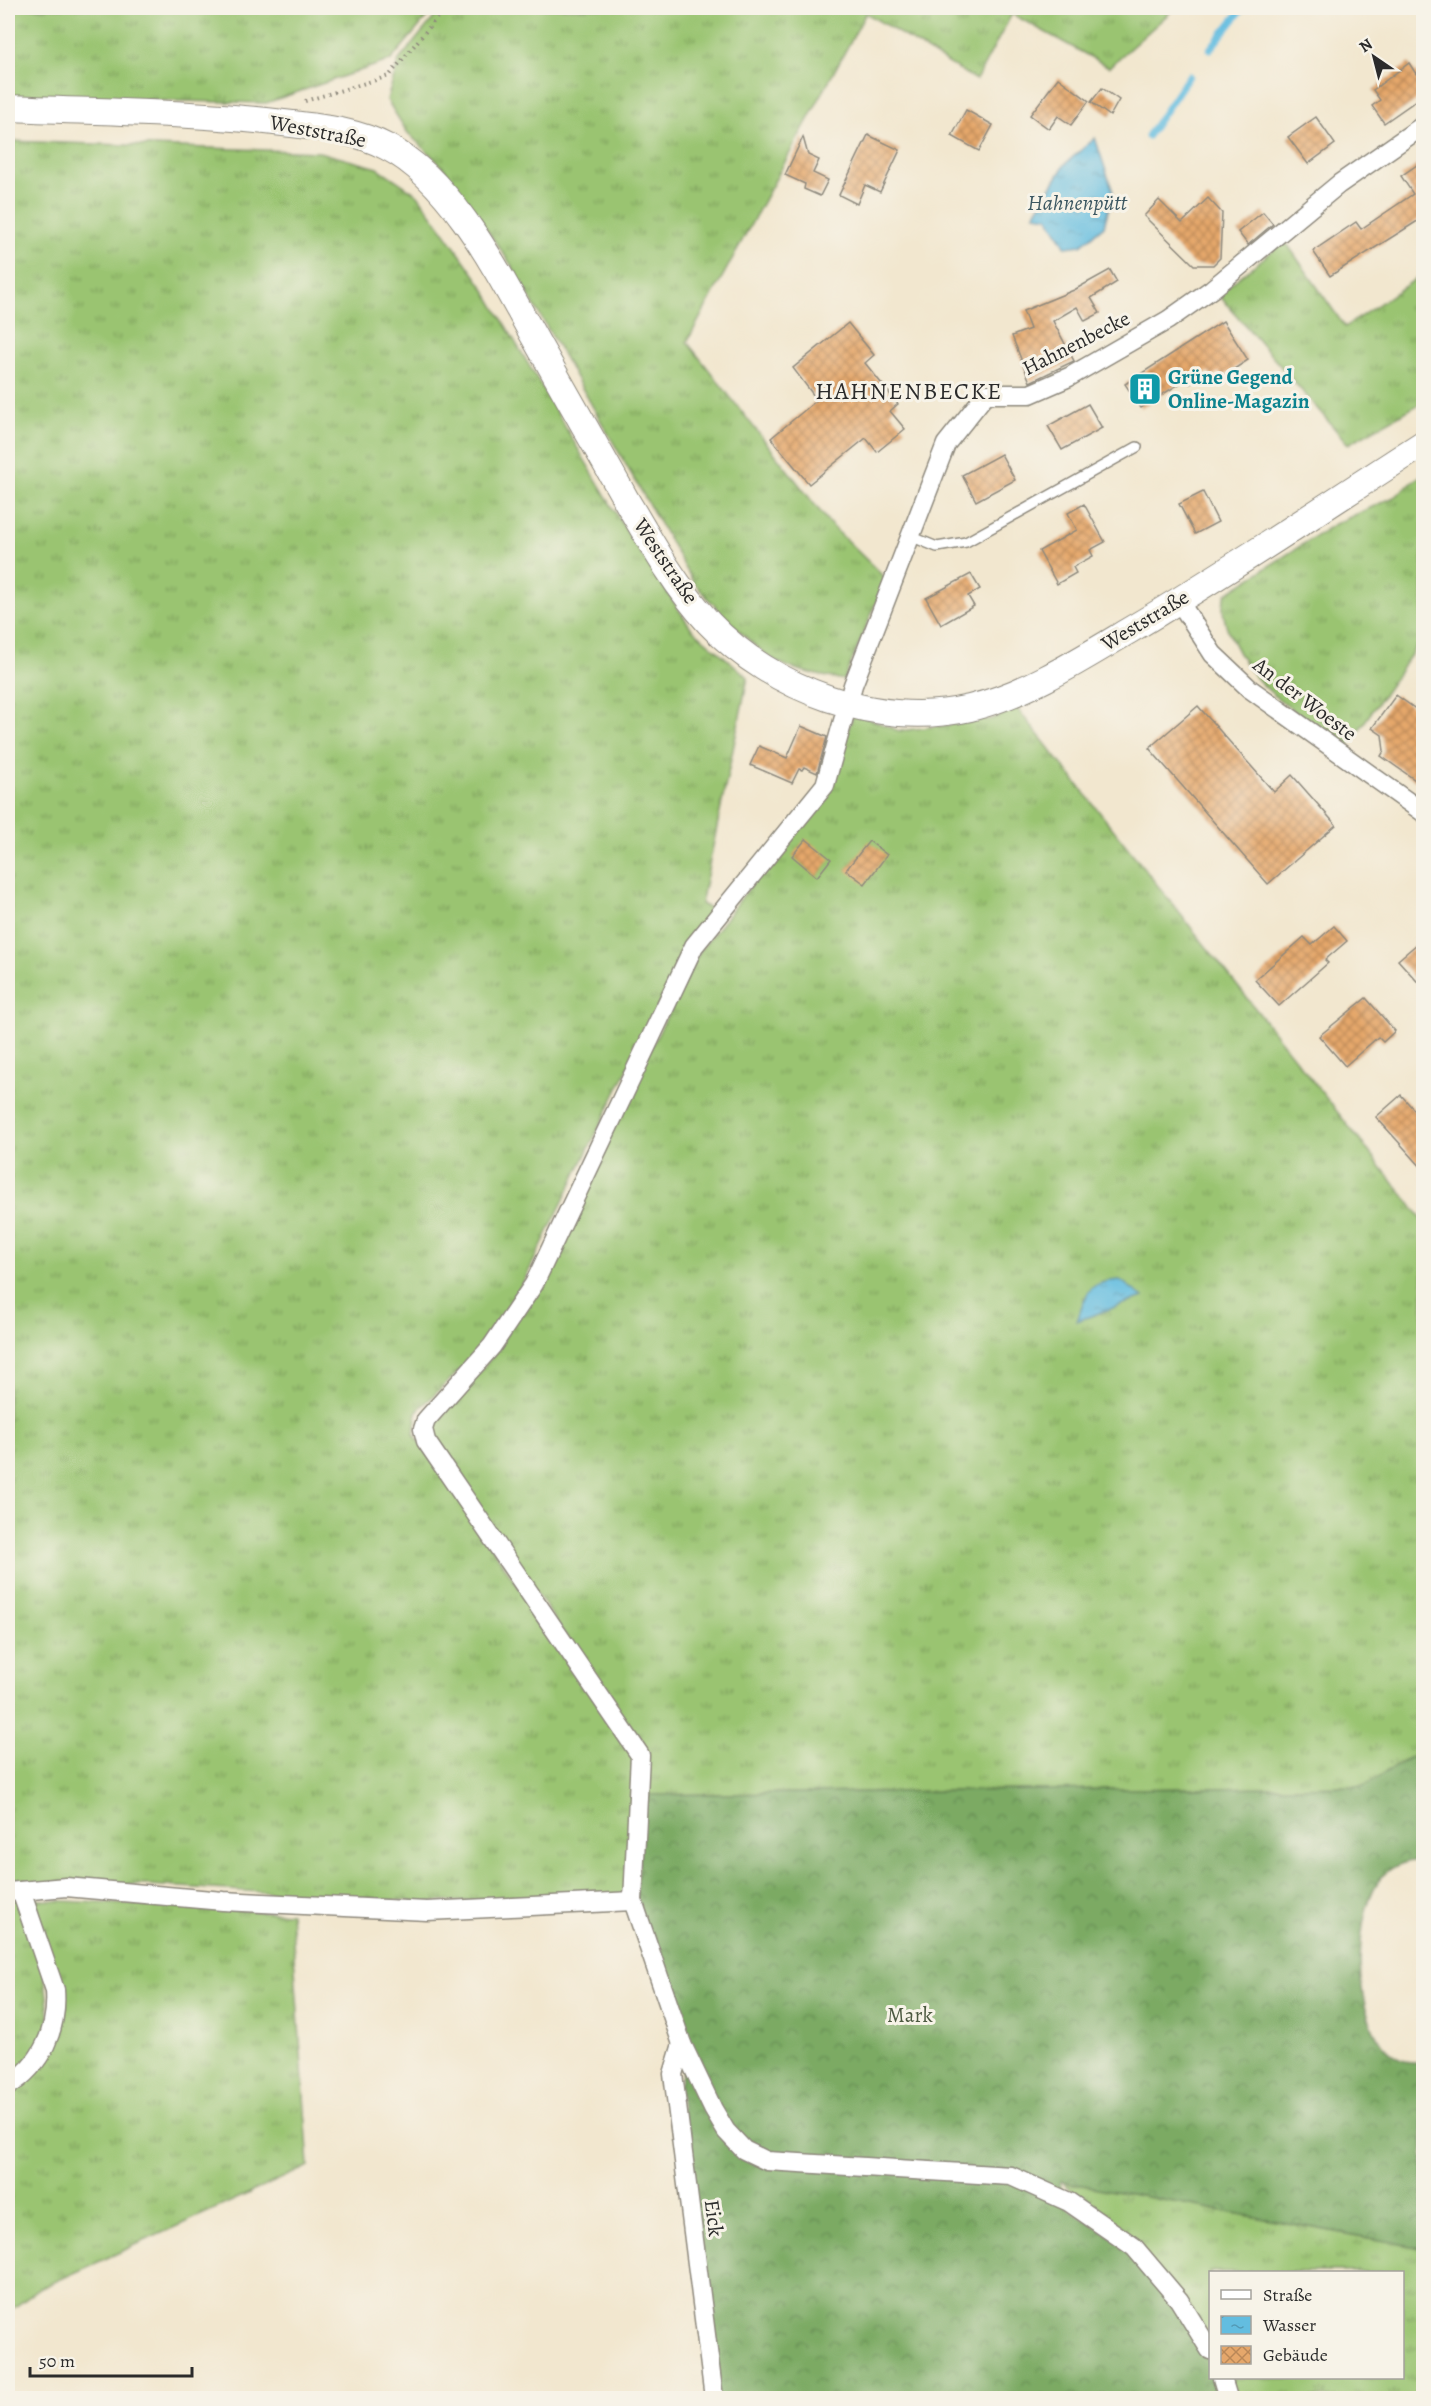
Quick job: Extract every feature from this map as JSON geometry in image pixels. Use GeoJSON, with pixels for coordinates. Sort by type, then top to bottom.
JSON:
{"type":"FeatureCollection","features":[{"type":"Feature","properties":{"kind":"main road","name":"Weststraße"},"geometry":{"type":"LineString","coordinates":[[8,108],[247,118],[336,130],[365,137],[391,148],[413,163],[435,182],[498,274],[650,542],[682,590],[710,624],[740,651],[798,687],[850,704],[894,713],[966,709],[994,701],[1043,680],[1179,601],[1424,443]]}},
{"type":"Feature","properties":{"kind":"street","name":"Hahnenbecke"},"geometry":{"type":"LineString","coordinates":[[633,1901],[640,1755],[484,1530],[426,1441],[423,1429],[426,1420],[492,1346],[534,1284],[694,946],[825,785],[854,685],[946,444],[986,394],[1030,394],[1069,377],[1168,320],[1212,289],[1339,184],[1424,125]]}},
{"type":"Feature","properties":{"kind":"street","name":"An der Woeste"},"geometry":{"type":"LineString","coordinates":[[1179,601],[1213,654],[1250,689],[1424,813]]}},
{"type":"Feature","properties":{"kind":"street"},"geometry":{"type":"LineString","coordinates":[[8,2086],[37,2060],[55,2022],[56,2008],[52,1981],[14,1892],[66,1887],[223,1901],[428,1911],[633,1901],[682,2044],[713,2109],[726,2131],[744,2150],[767,2162],[1011,2176],[1069,2202],[1134,2247],[1179,2300],[1209,2348]]}},
{"type":"Feature","properties":{"kind":"street","name":"Eick"},"geometry":{"type":"LineString","coordinates":[[682,2044],[673,2074],[714,2398]]}},
{"type":"Feature","properties":{"kind":"street"},"geometry":{"type":"LineString","coordinates":[[1222,2379],[1228,2398]]}},
{"type":"Feature","properties":{"kind":"lane"},"geometry":{"type":"LineString","coordinates":[[910,536],[937,547],[966,542],[1137,447]]}},
{"type":"Feature","properties":{"kind":"path"},"geometry":{"type":"LineString","coordinates":[[302,102],[389,76],[445,8]]}},
{"type":"Feature","properties":{"kind":"green space"},"geometry":{"type":"Polygon","coordinates":[[[8,8],[435,8],[391,60],[266,103],[8,97],[8,8]]]}},
{"type":"Feature","properties":{"kind":"green space"},"geometry":{"type":"Polygon","coordinates":[[[442,8],[1175,8],[1109,67],[1012,14],[976,80],[866,13],[687,342],[830,524],[886,579],[844,680],[794,668],[768,656],[734,625],[694,583],[510,263],[444,168],[407,132],[387,100],[399,60],[442,8]]]}},
{"type":"Feature","properties":{"kind":"green space"},"geometry":{"type":"Polygon","coordinates":[[[8,141],[319,152],[378,168],[418,195],[483,287],[634,544],[692,629],[748,677],[701,904],[717,912],[688,945],[525,1279],[487,1345],[417,1411],[414,1434],[635,1757],[630,1898],[425,1902],[148,1885],[8,1883],[8,141]]]}},
{"type":"Feature","properties":{"kind":"green space"},"geometry":{"type":"Polygon","coordinates":[[[1285,241],[1345,327],[1423,274],[1423,402],[1348,444],[1218,294],[1285,241]]]}},
{"type":"Feature","properties":{"kind":"green space"},"geometry":{"type":"Polygon","coordinates":[[[1423,474],[1423,650],[1417,646],[1346,749],[1280,700],[1254,675],[1232,640],[1227,627],[1223,602],[1227,593],[1333,525],[1394,497],[1423,474]]]}},
{"type":"Feature","properties":{"kind":"green space"},"geometry":{"type":"Polygon","coordinates":[[[1017,708],[1423,1220],[1423,1749],[1364,1786],[645,1795],[646,1754],[428,1433],[498,1350],[700,951],[829,786],[854,713],[899,731],[992,719],[1017,708]]]}},
{"type":"Feature","properties":{"kind":"green space","name":"Mark"},"geometry":{"type":"Polygon","coordinates":[[[1423,1749],[1423,1860],[1399,1865],[1379,1880],[1370,1898],[1360,1950],[1365,2006],[1374,2030],[1387,2049],[1405,2061],[1423,2063],[1423,2248],[1060,2181],[1064,2205],[1127,2247],[1174,2301],[1209,2361],[1209,2379],[1215,2379],[1221,2398],[717,2398],[679,2085],[689,2049],[636,1900],[645,1795],[1364,1786],[1423,1749]]]}},
{"type":"Feature","properties":{"kind":"green space"},"geometry":{"type":"Polygon","coordinates":[[[18,1898],[43,1964],[50,2022],[23,2071],[8,2081],[8,1899],[18,1898]]]}},
{"type":"Feature","properties":{"kind":"green space"},"geometry":{"type":"Polygon","coordinates":[[[25,1899],[291,1913],[309,2166],[41,2288],[8,2312],[8,2089],[61,2024],[25,1899]]]}},
{"type":"Feature","properties":{"kind":"green space"},"geometry":{"type":"Polygon","coordinates":[[[1061,2181],[1423,2248],[1423,2398],[1233,2398],[1228,2379],[1404,2379],[1404,2271],[1209,2271],[1209,2339],[1137,2244],[1061,2181]]]}},
{"type":"Feature","properties":{"kind":"water","name":"Hahnenpütt"},"geometry":{"type":"Polygon","coordinates":[[[1095,138],[1113,192],[1104,226],[1081,245],[1066,247],[1048,217],[1034,215],[1065,164],[1095,138]]]}},
{"type":"Feature","properties":{"kind":"water"},"geometry":{"type":"Polygon","coordinates":[[[1120,1280],[1143,1297],[1077,1321],[1086,1296],[1094,1286],[1120,1280]]]}},
{"type":"Feature","properties":{"kind":"building"},"geometry":{"type":"Polygon","coordinates":[[[1409,63],[1416,74],[1424,69],[1424,95],[1384,123],[1372,106],[1380,100],[1373,90],[1409,63]]]}},
{"type":"Feature","properties":{"kind":"building"},"geometry":{"type":"Polygon","coordinates":[[[1058,78],[1089,101],[1071,125],[1058,116],[1049,129],[1030,115],[1058,78]]]}},
{"type":"Feature","properties":{"kind":"building"},"geometry":{"type":"Polygon","coordinates":[[[1102,88],[1119,100],[1110,116],[1091,102],[1102,88]]]}},
{"type":"Feature","properties":{"kind":"building"},"geometry":{"type":"Polygon","coordinates":[[[966,110],[993,125],[979,151],[952,136],[966,110]]]}},
{"type":"Feature","properties":{"kind":"building"},"geometry":{"type":"Polygon","coordinates":[[[1316,117],[1335,144],[1308,164],[1288,137],[1316,117]]]}},
{"type":"Feature","properties":{"kind":"building"},"geometry":{"type":"Polygon","coordinates":[[[868,135],[900,150],[880,192],[865,185],[857,204],[839,195],[868,135]]]}},
{"type":"Feature","properties":{"kind":"building"},"geometry":{"type":"Polygon","coordinates":[[[803,137],[808,155],[819,160],[813,173],[828,180],[820,196],[804,189],[805,184],[785,175],[803,137]]]}},
{"type":"Feature","properties":{"kind":"building"},"geometry":{"type":"Polygon","coordinates":[[[1417,165],[1424,175],[1424,217],[1330,276],[1313,251],[1356,222],[1361,229],[1413,194],[1401,176],[1417,165]]]}},
{"type":"Feature","properties":{"kind":"building"},"geometry":{"type":"Polygon","coordinates":[[[1208,198],[1222,213],[1220,258],[1213,265],[1194,265],[1144,216],[1159,200],[1182,223],[1208,198]]]}},
{"type":"Feature","properties":{"kind":"building"},"geometry":{"type":"Polygon","coordinates":[[[1263,212],[1273,224],[1248,245],[1238,232],[1263,212]]]}},
{"type":"Feature","properties":{"kind":"building"},"geometry":{"type":"Polygon","coordinates":[[[1110,270],[1117,282],[1091,298],[1100,313],[1085,321],[1077,307],[1053,321],[1074,361],[1030,382],[1012,336],[1030,329],[1023,311],[1074,290],[1110,270]]]}},
{"type":"Feature","properties":{"kind":"building"},"geometry":{"type":"Polygon","coordinates":[[[1223,321],[1248,360],[1222,377],[1219,372],[1212,377],[1209,372],[1190,384],[1187,379],[1141,408],[1125,384],[1223,321]]]}},
{"type":"Feature","properties":{"kind":"building"},"geometry":{"type":"Polygon","coordinates":[[[848,323],[874,355],[865,363],[898,404],[890,411],[905,429],[877,452],[866,438],[809,484],[771,438],[817,400],[793,368],[848,323]]]}},
{"type":"Feature","properties":{"kind":"building"},"geometry":{"type":"Polygon","coordinates":[[[1088,404],[1102,428],[1062,450],[1048,426],[1088,404]]]}},
{"type":"Feature","properties":{"kind":"building"},"geometry":{"type":"Polygon","coordinates":[[[1001,454],[1015,480],[976,501],[962,475],[1001,454]]]}},
{"type":"Feature","properties":{"kind":"building"},"geometry":{"type":"Polygon","coordinates":[[[1203,492],[1218,522],[1195,534],[1179,504],[1203,492]]]}},
{"type":"Feature","properties":{"kind":"building"},"geometry":{"type":"Polygon","coordinates":[[[1084,504],[1105,542],[1090,550],[1093,556],[1073,567],[1076,573],[1057,584],[1039,551],[1077,530],[1068,513],[1084,504]]]}},
{"type":"Feature","properties":{"kind":"building"},"geometry":{"type":"Polygon","coordinates":[[[971,574],[980,589],[968,596],[974,606],[941,625],[926,598],[971,574]]]}},
{"type":"Feature","properties":{"kind":"building"},"geometry":{"type":"Polygon","coordinates":[[[1396,695],[1424,715],[1424,786],[1381,756],[1384,751],[1382,735],[1372,728],[1396,695]]]}},
{"type":"Feature","properties":{"kind":"building"},"geometry":{"type":"Polygon","coordinates":[[[1198,706],[1274,792],[1292,775],[1336,825],[1268,884],[1149,748],[1198,706]]]}},
{"type":"Feature","properties":{"kind":"building"},"geometry":{"type":"Polygon","coordinates":[[[801,726],[827,737],[817,773],[804,767],[802,770],[799,769],[792,783],[750,765],[759,746],[787,758],[801,726]]]}},
{"type":"Feature","properties":{"kind":"building"},"geometry":{"type":"Polygon","coordinates":[[[806,839],[831,859],[817,877],[792,856],[806,839]]]}},
{"type":"Feature","properties":{"kind":"building"},"geometry":{"type":"Polygon","coordinates":[[[869,841],[887,855],[865,884],[846,870],[869,841]]]}},
{"type":"Feature","properties":{"kind":"building"},"geometry":{"type":"Polygon","coordinates":[[[1334,926],[1347,941],[1325,960],[1328,963],[1279,1006],[1255,980],[1304,937],[1312,945],[1334,926]]]}},
{"type":"Feature","properties":{"kind":"building"},"geometry":{"type":"Polygon","coordinates":[[[1424,938],[1424,989],[1398,960],[1424,938]]]}},
{"type":"Feature","properties":{"kind":"building"},"geometry":{"type":"Polygon","coordinates":[[[1366,998],[1395,1031],[1383,1042],[1378,1037],[1345,1066],[1319,1036],[1366,998]]]}},
{"type":"Feature","properties":{"kind":"building"},"geometry":{"type":"Polygon","coordinates":[[[1401,1095],[1424,1121],[1424,1170],[1376,1117],[1401,1095]]]}},
{"type":"Feature","properties":{"kind":"waterway","name":"Hahnenbecke"},"geometry":{"type":"LineString","coordinates":[[1210,49],[1243,8]]}},
{"type":"Feature","properties":{"kind":"waterway","name":"Hahnenbecke"},"geometry":{"type":"LineString","coordinates":[[1148,136],[1189,76]]}},
{"type":"Feature","properties":{"kind":"place","name":"Grüne Gegend Online-Magazin"},"geometry":{"type":"Point","coordinates":[1145,389]}},
{"type":"Feature","properties":{"kind":"district","name":"HAHNENBECKE"},"geometry":{"type":"Point","coordinates":[909,391]}}]}
